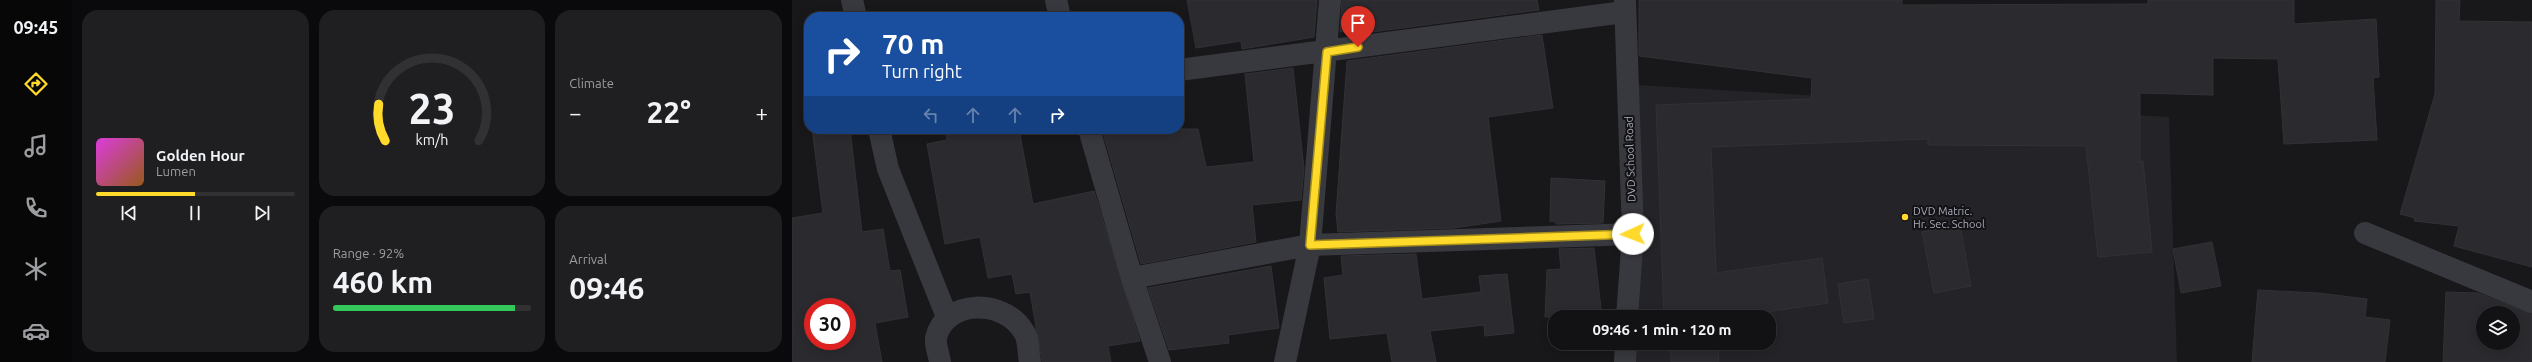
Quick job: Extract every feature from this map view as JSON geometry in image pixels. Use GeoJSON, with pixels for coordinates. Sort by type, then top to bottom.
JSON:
{"type":"FeatureCollection","features":[{"type":"Feature","properties":{"kind":"street"},"geometry":{"type":"LineString","coordinates":[[852,0],[855,12]]}},
{"type":"Feature","properties":{"kind":"street"},"geometry":{"type":"LineString","coordinates":[[1056,0],[1059,12]]}},
{"type":"Feature","properties":{"kind":"street"},"geometry":{"type":"LineString","coordinates":[[1285,362],[1310,245],[1327,52],[1330,0]]}},
{"type":"Feature","properties":{"kind":"street"},"geometry":{"type":"LineString","coordinates":[[1184,69],[1327,52],[1625,6]]}},
{"type":"Feature","properties":{"kind":"street","name":"DVD School Road"},"geometry":{"type":"LineString","coordinates":[[1625,6],[1633,234],[1628,310]]}},
{"type":"Feature","properties":{"kind":"street"},"geometry":{"type":"LineString","coordinates":[[880,134],[888,169],[947,317]]}},
{"type":"Feature","properties":{"kind":"street"},"geometry":{"type":"LineString","coordinates":[[1089,134],[1132,278],[1160,362]]}},
{"type":"Feature","properties":{"kind":"street"},"geometry":{"type":"LineString","coordinates":[[2365,233],[2532,302]]}},
{"type":"Feature","properties":{"kind":"street"},"geometry":{"type":"LineString","coordinates":[[1132,278],[1310,245],[1633,234]]}},
{"type":"Feature","properties":{"kind":"street"},"geometry":{"type":"LineString","coordinates":[[940,362],[936,340],[939,328],[947,317],[975,307],[991,307],[1010,315],[1025,332],[1030,362]]}},
{"type":"Feature","properties":{"kind":"street"},"geometry":{"type":"LineString","coordinates":[[1625,362],[1626,350]]}},
{"type":"Feature","properties":{"kind":"shaded area","name":"DVD Matric. Hr. Sec. School"},"geometry":{"type":"Polygon","coordinates":[[[1637,85],[2169,117],[2177,362],[1636,362],[1636,350],[1776,350],[1776,310],[1636,310],[1637,85]]]}},
{"type":"Feature","properties":{"kind":"building"},"geometry":{"type":"Polygon","coordinates":[[[1187,0],[1317,0],[1314,37],[1242,49],[1241,41],[1196,48],[1187,0]]]}},
{"type":"Feature","properties":{"kind":"building"},"geometry":{"type":"Polygon","coordinates":[[[1342,0],[1537,0],[1539,10],[1349,35],[1350,30],[1340,32],[1342,0]]]}},
{"type":"Feature","properties":{"kind":"building"},"geometry":{"type":"Polygon","coordinates":[[[1639,0],[1902,0],[1902,5],[2148,4],[2148,0],[2294,0],[2294,24],[2376,19],[2379,77],[2373,78],[2377,140],[2284,144],[2278,59],[2213,58],[2213,95],[2140,93],[2140,162],[2143,161],[2152,252],[2098,257],[2086,146],[1928,145],[1928,139],[1711,147],[1716,273],[1822,258],[1828,303],[1776,311],[1664,310],[1656,105],[1811,99],[1812,78],[1639,56],[1639,0]]]}},
{"type":"Feature","properties":{"kind":"building"},"geometry":{"type":"Polygon","coordinates":[[[2436,0],[2460,0],[2459,21],[2532,22],[2532,267],[2454,246],[2459,226],[2414,221],[2415,218],[2400,214],[2435,94],[2436,0]]]}},
{"type":"Feature","properties":{"kind":"building"},"geometry":{"type":"Polygon","coordinates":[[[1542,35],[1553,108],[1488,117],[1501,221],[1454,228],[1338,232],[1336,214],[1347,61],[1542,35]]]}},
{"type":"Feature","properties":{"kind":"building"},"geometry":{"type":"Polygon","coordinates":[[[1293,68],[1304,169],[1301,200],[1252,205],[1256,242],[1141,264],[1103,134],[1184,134],[1184,129],[1198,129],[1206,167],[1254,162],[1245,74],[1293,68]]]}},
{"type":"Feature","properties":{"kind":"building"},"geometry":{"type":"Polygon","coordinates":[[[813,134],[851,134],[862,232],[883,229],[890,271],[900,270],[908,317],[875,323],[882,362],[792,362],[792,218],[823,213],[813,134]]]}},
{"type":"Feature","properties":{"kind":"building"},"geometry":{"type":"Polygon","coordinates":[[[946,134],[1020,134],[1033,204],[1094,191],[1140,341],[1108,346],[1111,362],[1042,362],[1030,292],[1016,294],[1012,274],[988,278],[980,237],[945,244],[927,144],[947,140],[946,134]]]}},
{"type":"Feature","properties":{"kind":"building"},"geometry":{"type":"Polygon","coordinates":[[[1551,178],[1605,181],[1603,223],[1556,224],[1556,222],[1550,221],[1551,178]]]}},
{"type":"Feature","properties":{"kind":"building"},"geometry":{"type":"Polygon","coordinates":[[[1960,225],[1971,286],[1934,293],[1922,232],[1960,225]]]}},
{"type":"Feature","properties":{"kind":"building"},"geometry":{"type":"Polygon","coordinates":[[[2212,242],[2221,286],[2181,293],[2173,249],[2212,242]]]}},
{"type":"Feature","properties":{"kind":"building"},"geometry":{"type":"Polygon","coordinates":[[[1594,248],[1601,310],[1548,310],[1548,317],[1545,317],[1547,270],[1561,269],[1559,249],[1594,248]]]}},
{"type":"Feature","properties":{"kind":"building"},"geometry":{"type":"Polygon","coordinates":[[[1416,254],[1422,299],[1481,292],[1479,276],[1507,274],[1514,333],[1485,336],[1484,325],[1430,331],[1436,362],[1392,362],[1387,333],[1330,339],[1324,278],[1343,275],[1341,256],[1416,254]]]}},
{"type":"Feature","properties":{"kind":"building"},"geometry":{"type":"Polygon","coordinates":[[[1271,266],[1279,328],[1228,335],[1229,343],[1169,350],[1148,288],[1271,266]]]}},
{"type":"Feature","properties":{"kind":"building"},"geometry":{"type":"Polygon","coordinates":[[[1868,279],[1874,319],[1844,323],[1838,284],[1868,279]]]}},
{"type":"Feature","properties":{"kind":"building"},"geometry":{"type":"Polygon","coordinates":[[[2258,290],[2318,293],[2367,299],[2365,317],[2390,320],[2385,362],[2252,362],[2258,290]]]}},
{"type":"Feature","properties":{"kind":"building"},"geometry":{"type":"Polygon","coordinates":[[[2446,292],[2478,293],[2511,306],[2476,306],[2476,350],[2520,350],[2520,309],[2532,314],[2532,362],[2443,362],[2446,292]]]}},
{"type":"Feature","properties":{"kind":"building"},"geometry":{"type":"Polygon","coordinates":[[[1670,350],[1718,350],[1719,362],[1671,362],[1670,350]]]}},
{"type":"Feature","properties":{"kind":"place","name":"DVD Matric. Hr. Sec. School"},"geometry":{"type":"Point","coordinates":[1905,217]}},
{"type":"Feature","properties":{"kind":"route"},"geometry":{"type":"LineString","coordinates":[[1358,47],[1327,52],[1310,245],[1633,234]]}}]}
